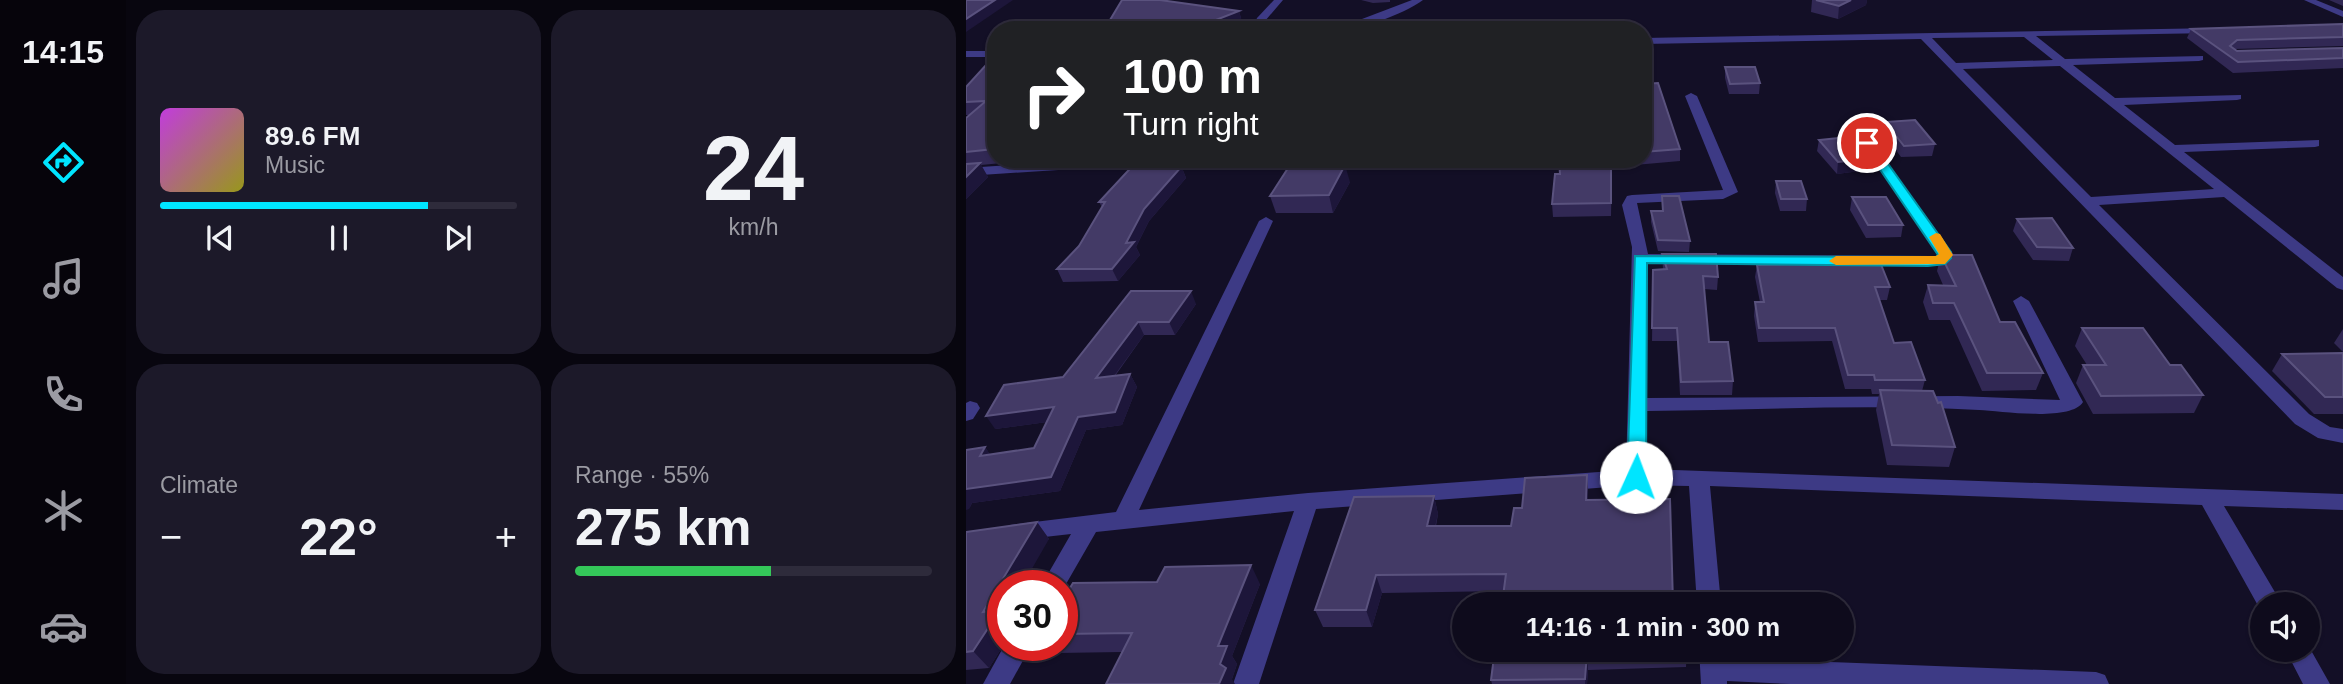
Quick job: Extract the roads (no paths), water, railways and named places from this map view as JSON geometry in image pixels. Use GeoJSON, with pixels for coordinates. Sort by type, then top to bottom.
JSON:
{"type":"FeatureCollection","features":[{"type":"Feature","properties":{"kind":"street"},"geometry":{"type":"LineString","coordinates":[[1260,21],[1279,0]]}},
{"type":"Feature","properties":{"kind":"street"},"geometry":{"type":"LineString","coordinates":[[1368,21],[1419,0]]}},
{"type":"Feature","properties":{"kind":"street"},"geometry":{"type":"LineString","coordinates":[[2308,0],[2343,14]]}},
{"type":"Feature","properties":{"kind":"street"},"geometry":{"type":"LineString","coordinates":[[1652,41],[2219,30]]}},
{"type":"Feature","properties":{"kind":"street"},"geometry":{"type":"LineString","coordinates":[[2027,34],[2343,285]]}},
{"type":"Feature","properties":{"kind":"street"},"geometry":{"type":"LineString","coordinates":[[1924,36],[2302,419],[2325,433],[2343,436]]}},
{"type":"Feature","properties":{"kind":"street"},"geometry":{"type":"LineString","coordinates":[[966,54],[987,54]]}},
{"type":"Feature","properties":{"kind":"street"},"geometry":{"type":"LineString","coordinates":[[1953,66],[2199,58]]}},
{"type":"Feature","properties":{"kind":"street"},"geometry":{"type":"LineString","coordinates":[[1636,477],[1640,247],[1629,205],[1632,199],[1723,195],[1731,192],[1691,96]]}},
{"type":"Feature","properties":{"kind":"street"},"geometry":{"type":"LineString","coordinates":[[2113,103],[2237,97]]}},
{"type":"Feature","properties":{"kind":"street"},"geometry":{"type":"LineString","coordinates":[[2170,149],[2315,142]]}},
{"type":"Feature","properties":{"kind":"street"},"geometry":{"type":"LineString","coordinates":[[1640,259],[1940,261],[1946,255],[1945,250],[1867,143]]}},
{"type":"Feature","properties":{"kind":"street"},"geometry":{"type":"LineString","coordinates":[[966,172],[1028,168]]}},
{"type":"Feature","properties":{"kind":"street"},"geometry":{"type":"LineString","coordinates":[[2087,201],[2224,193]]}},
{"type":"Feature","properties":{"kind":"street"},"geometry":{"type":"LineString","coordinates":[[1124,518],[1266,221]]}},
{"type":"Feature","properties":{"kind":"street"},"geometry":{"type":"LineString","coordinates":[[1639,405],[1958,402],[2067,406],[2073,402],[2021,301]]}},
{"type":"Feature","properties":{"kind":"street"},"geometry":{"type":"LineString","coordinates":[[993,534],[1124,518],[1308,501],[1636,477],[2343,502]]}},
{"type":"Feature","properties":{"kind":"street"},"geometry":{"type":"LineString","coordinates":[[1699,478],[1708,592]]}},
{"type":"Feature","properties":{"kind":"street"},"geometry":{"type":"LineString","coordinates":[[2208,497],[2263,592]]}},
{"type":"Feature","properties":{"kind":"street"},"geometry":{"type":"LineString","coordinates":[[1246,684],[1308,501]]}},
{"type":"Feature","properties":{"kind":"street"},"geometry":{"type":"LineString","coordinates":[[1062,570],[1090,522]]}},
{"type":"Feature","properties":{"kind":"street"},"geometry":{"type":"LineString","coordinates":[[996,684],[1009,661]]}},
{"type":"Feature","properties":{"kind":"street"},"geometry":{"type":"LineString","coordinates":[[2304,662],[2317,684]]}},
{"type":"Feature","properties":{"kind":"street"},"geometry":{"type":"LineString","coordinates":[[1713,667],[2096,684]]}}]}
